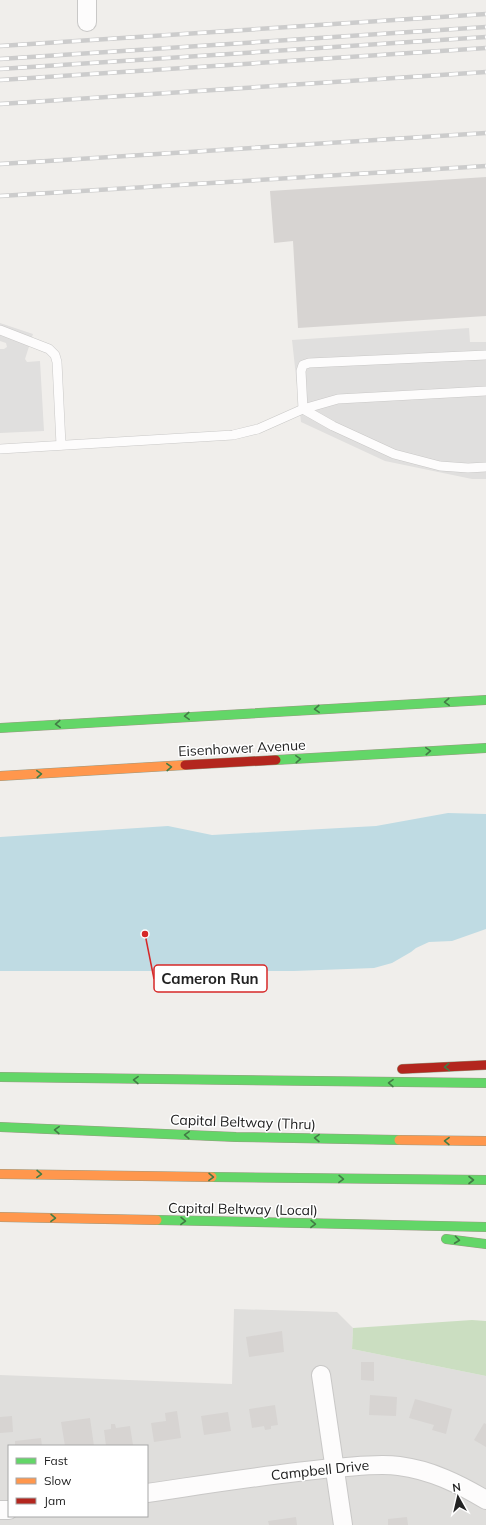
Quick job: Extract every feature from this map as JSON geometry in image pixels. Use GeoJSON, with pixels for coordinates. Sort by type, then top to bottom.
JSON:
{"type":"FeatureCollection","features":[{"type":"Feature","properties":{"kind":"main road"},"geometry":{"type":"LineString","coordinates":[[0,728],[486,700]]}},
{"type":"Feature","properties":{"kind":"main road","name":"Eisenhower Avenue"},"geometry":{"type":"LineString","coordinates":[[0,776],[486,748]]}},
{"type":"Feature","properties":{"kind":"main road"},"geometry":{"type":"LineString","coordinates":[[390,1070],[486,1065]]}},
{"type":"Feature","properties":{"kind":"main road"},"geometry":{"type":"LineString","coordinates":[[175,1080],[342,1072]]}},
{"type":"Feature","properties":{"kind":"main road"},"geometry":{"type":"LineString","coordinates":[[0,1077],[486,1084]]}},
{"type":"Feature","properties":{"kind":"main road","name":"Capital Beltway (Thru)"},"geometry":{"type":"LineString","coordinates":[[0,1127],[236,1137],[486,1141]]}},
{"type":"Feature","properties":{"kind":"main road"},"geometry":{"type":"LineString","coordinates":[[0,1174],[486,1180]]}},
{"type":"Feature","properties":{"kind":"main road","name":"Capital Beltway (Local)"},"geometry":{"type":"LineString","coordinates":[[0,1217],[486,1227]]}},
{"type":"Feature","properties":{"kind":"main road"},"geometry":{"type":"LineString","coordinates":[[335,1225],[415,1235]]}},
{"type":"Feature","properties":{"kind":"main road"},"geometry":{"type":"LineString","coordinates":[[438,1238],[486,1244]]}},
{"type":"Feature","properties":{"kind":"street"},"geometry":{"type":"LineString","coordinates":[[86,0],[88,22]]}},
{"type":"Feature","properties":{"kind":"street"},"geometry":{"type":"LineString","coordinates":[[321,1375],[343,1525]]}},
{"type":"Feature","properties":{"kind":"street","name":"Campbell Drive"},"geometry":{"type":"LineString","coordinates":[[148,1493],[297,1471],[374,1464],[400,1466],[428,1472],[452,1481],[486,1500]]}},
{"type":"Feature","properties":{"kind":"lane"},"geometry":{"type":"LineString","coordinates":[[0,330],[49,349],[55,355],[57,362],[61,445]]}},
{"type":"Feature","properties":{"kind":"lane"},"geometry":{"type":"LineString","coordinates":[[303,409],[301,371],[303,365],[309,363],[486,355]]}},
{"type":"Feature","properties":{"kind":"lane"},"geometry":{"type":"LineString","coordinates":[[0,449],[233,435],[258,428],[303,409],[338,399],[486,391]]}},
{"type":"Feature","properties":{"kind":"lane"},"geometry":{"type":"LineString","coordinates":[[303,409],[318,418],[394,454],[440,466],[468,468],[486,467]]}},
{"type":"Feature","properties":{"kind":"shaded area"},"geometry":{"type":"Polygon","coordinates":[[[0,323],[33,334],[25,359],[27,362],[40,361],[44,431],[0,433],[0,349],[7,347],[6,343],[0,341],[0,323]]]}},
{"type":"Feature","properties":{"kind":"shaded area"},"geometry":{"type":"Polygon","coordinates":[[[469,328],[470,342],[486,342],[486,479],[472,479],[385,461],[301,422],[292,340],[469,328]]]}},
{"type":"Feature","properties":{"kind":"shaded area"},"geometry":{"type":"Polygon","coordinates":[[[234,1309],[337,1312],[353,1328],[352,1349],[486,1376],[486,1525],[0,1525],[0,1375],[232,1384],[234,1309]]]}},
{"type":"Feature","properties":{"kind":"green space"},"geometry":{"type":"Polygon","coordinates":[[[472,1320],[486,1321],[486,1376],[352,1349],[353,1328],[472,1320]]]}},
{"type":"Feature","properties":{"kind":"water"},"geometry":{"type":"Polygon","coordinates":[[[448,813],[486,814],[486,929],[452,941],[429,942],[392,963],[374,968],[294,971],[0,971],[0,837],[168,826],[212,835],[376,826],[448,813]]]}},
{"type":"Feature","properties":{"kind":"building"},"geometry":{"type":"Polygon","coordinates":[[[486,177],[486,316],[298,328],[293,241],[274,243],[270,191],[486,177]]]}},
{"type":"Feature","properties":{"kind":"building"},"geometry":{"type":"Polygon","coordinates":[[[282,1331],[284,1352],[249,1357],[246,1337],[282,1331]]]}},
{"type":"Feature","properties":{"kind":"building"},"geometry":{"type":"Polygon","coordinates":[[[361,1362],[374,1362],[374,1381],[361,1380],[361,1362]]]}},
{"type":"Feature","properties":{"kind":"building"},"geometry":{"type":"Polygon","coordinates":[[[370,1395],[397,1397],[396,1416],[369,1415],[370,1395]]]}},
{"type":"Feature","properties":{"kind":"building"},"geometry":{"type":"Polygon","coordinates":[[[415,1399],[452,1409],[446,1434],[432,1430],[434,1425],[409,1418],[415,1399]]]}},
{"type":"Feature","properties":{"kind":"building"},"geometry":{"type":"Polygon","coordinates":[[[275,1405],[278,1425],[271,1426],[271,1429],[265,1430],[264,1426],[252,1428],[249,1409],[275,1405]]]}},
{"type":"Feature","properties":{"kind":"building"},"geometry":{"type":"Polygon","coordinates":[[[177,1411],[181,1438],[154,1442],[151,1423],[166,1421],[165,1413],[177,1411]]]}},
{"type":"Feature","properties":{"kind":"building"},"geometry":{"type":"Polygon","coordinates":[[[228,1412],[231,1431],[204,1435],[201,1416],[228,1412]]]}},
{"type":"Feature","properties":{"kind":"building"},"geometry":{"type":"Polygon","coordinates":[[[12,1416],[13,1432],[0,1433],[0,1417],[12,1416]]]}},
{"type":"Feature","properties":{"kind":"building"},"geometry":{"type":"Polygon","coordinates":[[[90,1418],[94,1445],[65,1445],[61,1422],[90,1418]]]}},
{"type":"Feature","properties":{"kind":"building"},"geometry":{"type":"Polygon","coordinates":[[[484,1423],[486,1424],[486,1447],[474,1440],[484,1423]]]}},
{"type":"Feature","properties":{"kind":"building"},"geometry":{"type":"Polygon","coordinates":[[[111,1424],[115,1424],[116,1428],[130,1426],[133,1445],[106,1445],[104,1430],[111,1429],[111,1424]]]}},
{"type":"Feature","properties":{"kind":"building"},"geometry":{"type":"Polygon","coordinates":[[[41,1438],[42,1445],[15,1445],[15,1441],[41,1438]]]}},
{"type":"Feature","properties":{"kind":"building"},"geometry":{"type":"Polygon","coordinates":[[[296,1517],[297,1525],[269,1525],[268,1521],[296,1517]]]}},
{"type":"Feature","properties":{"kind":"building"},"geometry":{"type":"Polygon","coordinates":[[[407,1517],[408,1525],[388,1525],[388,1519],[407,1517]]]}},
{"type":"Feature","properties":{"kind":"railway"},"geometry":{"type":"LineString","coordinates":[[0,46],[486,14]]}},
{"type":"Feature","properties":{"kind":"railway"},"geometry":{"type":"LineString","coordinates":[[0,59],[486,27]]}},
{"type":"Feature","properties":{"kind":"railway"},"geometry":{"type":"LineString","coordinates":[[0,69],[486,37]]}},
{"type":"Feature","properties":{"kind":"railway"},"geometry":{"type":"LineString","coordinates":[[0,80],[486,48]]}},
{"type":"Feature","properties":{"kind":"railway"},"geometry":{"type":"LineString","coordinates":[[0,104],[486,72]]}},
{"type":"Feature","properties":{"kind":"railway"},"geometry":{"type":"LineString","coordinates":[[0,164],[486,133]]}},
{"type":"Feature","properties":{"kind":"railway"},"geometry":{"type":"LineString","coordinates":[[0,196],[486,166]]}},
{"type":"Feature","properties":{"kind":"traffic: fast"},"geometry":{"type":"LineString","coordinates":[[0,728],[486,700]]}},
{"type":"Feature","properties":{"kind":"traffic: fast"},"geometry":{"type":"LineString","coordinates":[[276,760],[486,748]]}},
{"type":"Feature","properties":{"kind":"traffic: fast"},"geometry":{"type":"LineString","coordinates":[[0,1077],[486,1083]]}},
{"type":"Feature","properties":{"kind":"traffic: fast"},"geometry":{"type":"LineString","coordinates":[[0,1127],[236,1137],[399,1140]]}},
{"type":"Feature","properties":{"kind":"traffic: fast"},"geometry":{"type":"LineString","coordinates":[[212,1177],[486,1180]]}},
{"type":"Feature","properties":{"kind":"traffic: fast"},"geometry":{"type":"LineString","coordinates":[[157,1220],[486,1227]]}},
{"type":"Feature","properties":{"kind":"traffic: fast"},"geometry":{"type":"LineString","coordinates":[[446,1239],[486,1244]]}},
{"type":"Feature","properties":{"kind":"traffic: slow"},"geometry":{"type":"LineString","coordinates":[[0,776],[185,765]]}},
{"type":"Feature","properties":{"kind":"traffic: slow"},"geometry":{"type":"LineString","coordinates":[[399,1140],[486,1141]]}},
{"type":"Feature","properties":{"kind":"traffic: slow"},"geometry":{"type":"LineString","coordinates":[[0,1174],[212,1177]]}},
{"type":"Feature","properties":{"kind":"traffic: slow"},"geometry":{"type":"LineString","coordinates":[[0,1217],[157,1220]]}},
{"type":"Feature","properties":{"kind":"traffic: jam"},"geometry":{"type":"LineString","coordinates":[[185,765],[276,760]]}},
{"type":"Feature","properties":{"kind":"traffic: jam"},"geometry":{"type":"LineString","coordinates":[[402,1069],[486,1065]]}},
{"type":"Feature","properties":{"kind":"place","name":"Cameron Run"},"geometry":{"type":"Point","coordinates":[145,934]}}]}
